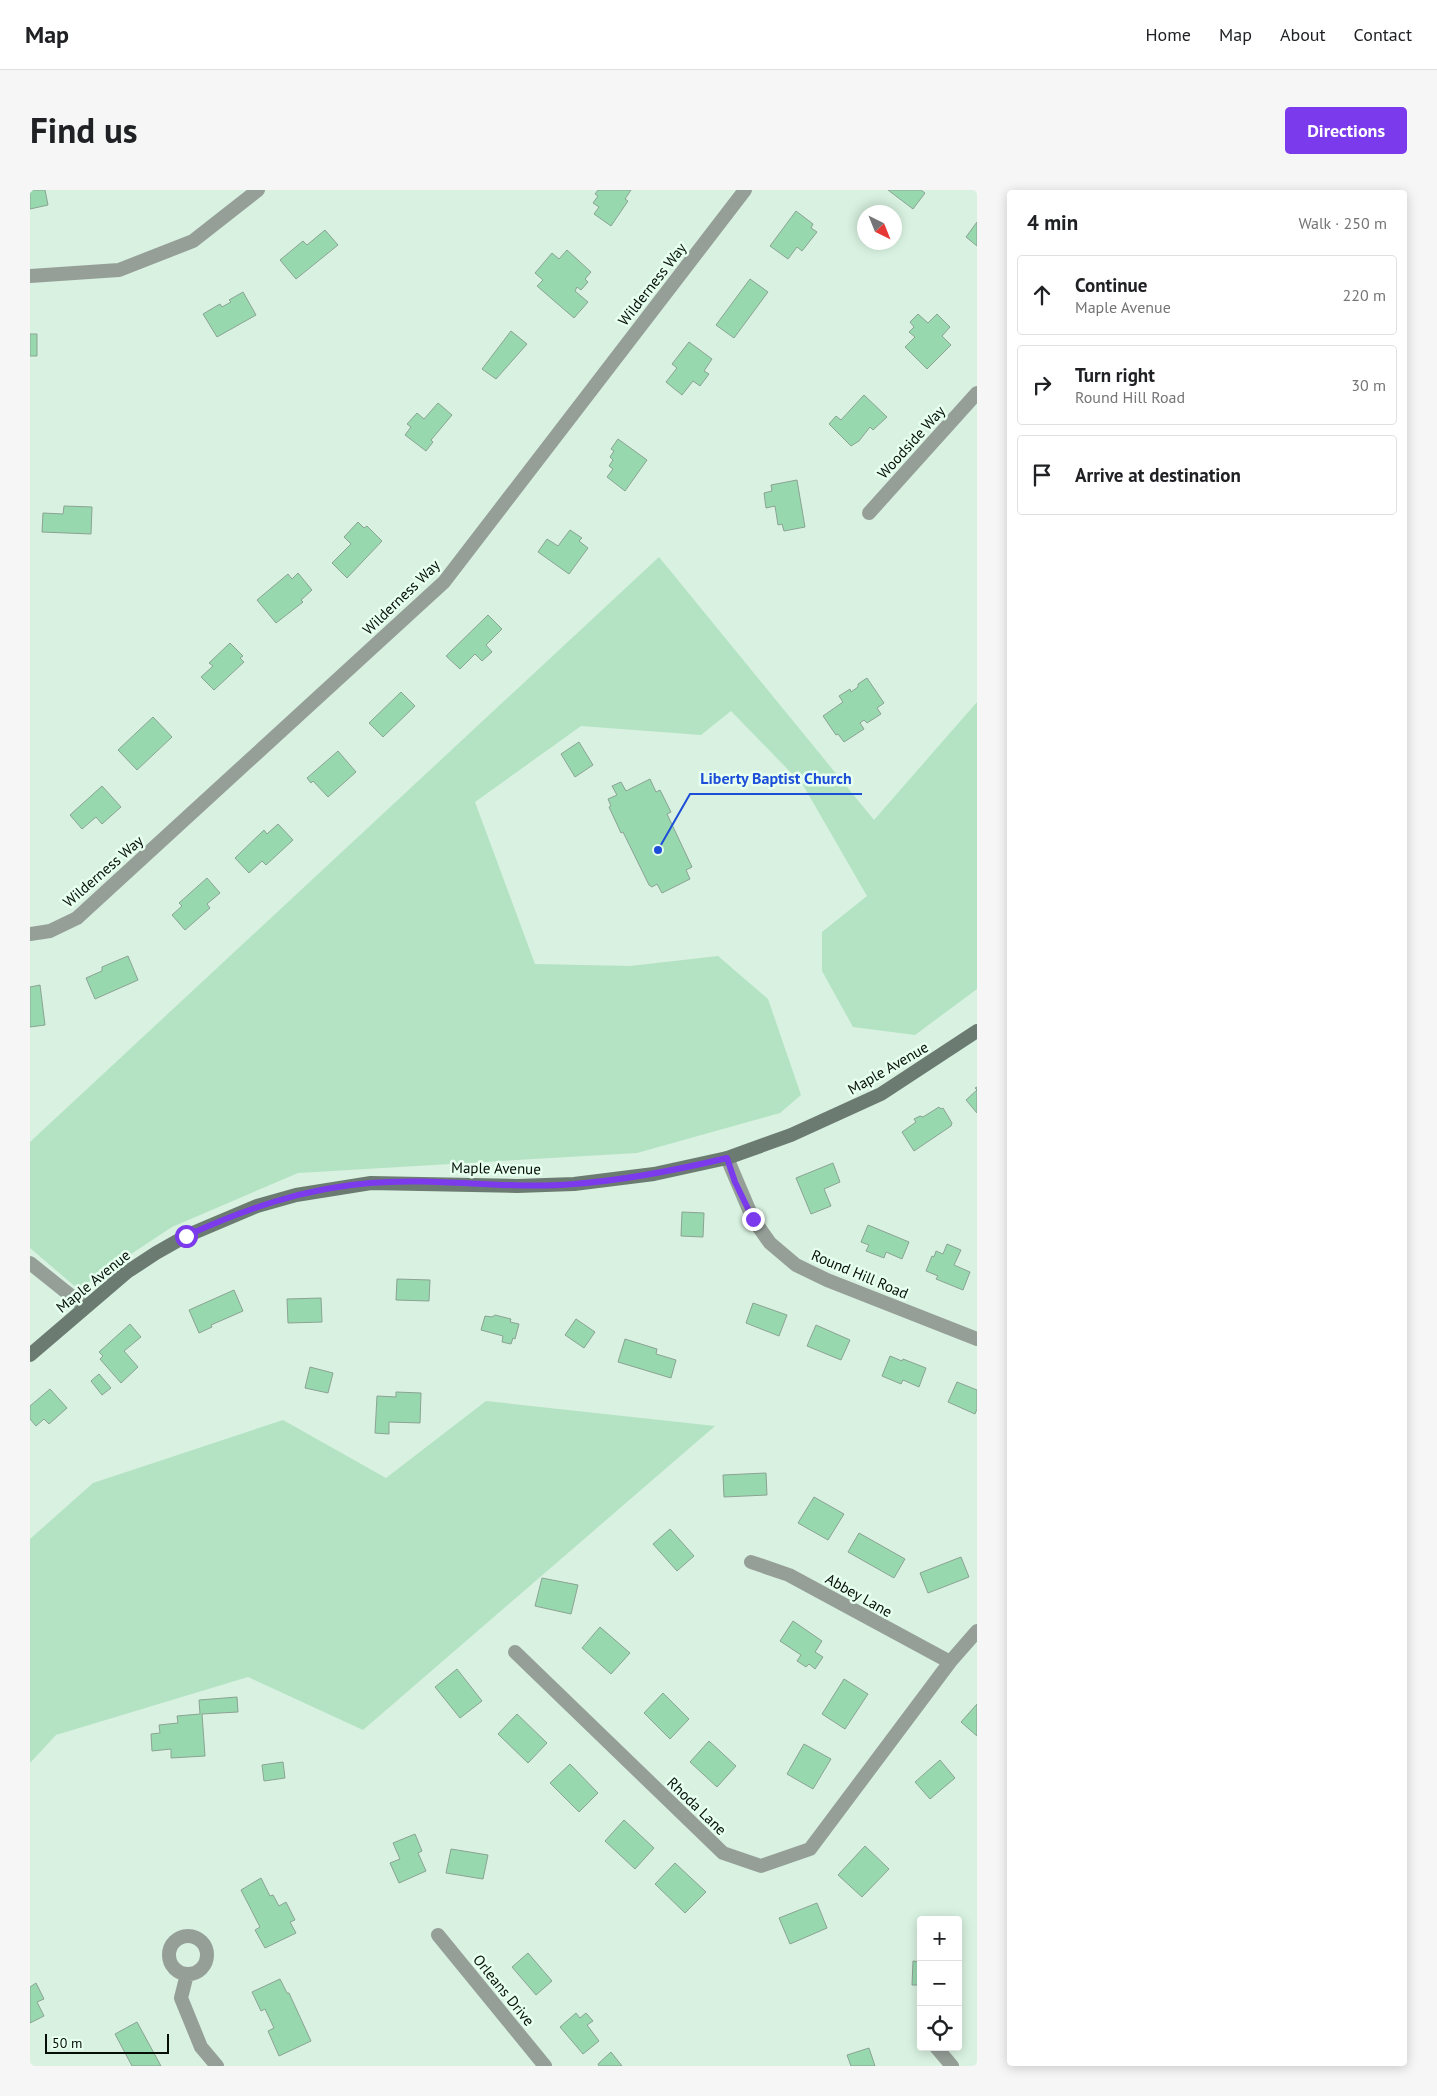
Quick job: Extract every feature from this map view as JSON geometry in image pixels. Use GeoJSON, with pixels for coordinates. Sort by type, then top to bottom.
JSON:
{"type":"FeatureCollection","features":[{"type":"Feature","properties":{"kind":"main road","name":"Maple Avenue"},"geometry":{"type":"LineString","coordinates":[[30,1355],[127,1272],[186,1236],[257,1206],[296,1195],[371,1183],[517,1186],[574,1184],[654,1174],[727,1158],[791,1135],[881,1094],[977,1031]]}},
{"type":"Feature","properties":{"kind":"street"},"geometry":{"type":"LineString","coordinates":[[30,276],[119,270],[193,241],[258,190]]}},
{"type":"Feature","properties":{"kind":"street","name":"Wilderness Way"},"geometry":{"type":"LineString","coordinates":[[30,934],[50,931],[77,918],[444,582],[745,190]]}},
{"type":"Feature","properties":{"kind":"street","name":"Woodside Way"},"geometry":{"type":"LineString","coordinates":[[869,513],[977,393]]}},
{"type":"Feature","properties":{"kind":"street","name":"Round Hill Road"},"geometry":{"type":"LineString","coordinates":[[727,1158],[735,1182],[753,1219],[770,1243],[789,1260],[827,1280],[977,1339]]}},
{"type":"Feature","properties":{"kind":"street"},"geometry":{"type":"LineString","coordinates":[[30,1263],[85,1307]]}},
{"type":"Feature","properties":{"kind":"street","name":"Abbey Lane"},"geometry":{"type":"LineString","coordinates":[[751,1562],[789,1575],[950,1662]]}},
{"type":"Feature","properties":{"kind":"street","name":"Rhoda Lane"},"geometry":{"type":"LineString","coordinates":[[515,1652],[723,1854],[761,1866],[810,1849],[950,1662],[977,1631]]}},
{"type":"Feature","properties":{"kind":"street","name":"Orleans Drive"},"geometry":{"type":"LineString","coordinates":[[438,1935],[545,2066]]}},
{"type":"Feature","properties":{"kind":"street"},"geometry":{"type":"LineString","coordinates":[[187,1974],[182,1998],[201,2048],[217,2066]]}},
{"type":"Feature","properties":{"kind":"street"},"geometry":{"type":"LineString","coordinates":[[939,2051],[952,2066]]}},
{"type":"Feature","properties":{"kind":"green space"},"geometry":{"type":"Polygon","coordinates":[[[659,557],[874,820],[977,702],[977,989],[915,1035],[853,1027],[822,971],[822,932],[867,896],[803,785],[731,711],[701,735],[581,726],[475,802],[535,964],[630,966],[718,956],[768,999],[801,1095],[780,1113],[637,1153],[298,1173],[172,1227],[78,1289],[30,1248],[30,1142],[659,557]]]}},
{"type":"Feature","properties":{"kind":"green space"},"geometry":{"type":"Polygon","coordinates":[[[486,1401],[715,1426],[363,1730],[248,1677],[56,1735],[30,1763],[30,1539],[93,1483],[283,1420],[386,1478],[486,1401]]]}},
{"type":"Feature","properties":{"kind":"building"},"geometry":{"type":"Polygon","coordinates":[[[30,190],[45,190],[48,205],[30,209],[30,190]]]}},
{"type":"Feature","properties":{"kind":"building"},"geometry":{"type":"Polygon","coordinates":[[[598,190],[631,190],[625,199],[628,201],[611,226],[594,214],[599,207],[593,203],[598,196],[595,194],[598,190]]]}},
{"type":"Feature","properties":{"kind":"building"},"geometry":{"type":"Polygon","coordinates":[[[888,190],[921,190],[925,193],[913,209],[888,190]]]}},
{"type":"Feature","properties":{"kind":"building"},"geometry":{"type":"Polygon","coordinates":[[[796,211],[813,224],[811,228],[817,232],[802,251],[797,247],[788,259],[770,246],[796,211]]]}},
{"type":"Feature","properties":{"kind":"building"},"geometry":{"type":"Polygon","coordinates":[[[977,222],[977,246],[966,237],[977,222]]]}},
{"type":"Feature","properties":{"kind":"building"},"geometry":{"type":"Polygon","coordinates":[[[325,230],[338,245],[296,279],[280,260],[303,241],[307,245],[325,230]]]}},
{"type":"Feature","properties":{"kind":"building"},"geometry":{"type":"Polygon","coordinates":[[[567,250],[591,272],[585,279],[588,282],[581,290],[577,287],[575,291],[588,302],[574,318],[537,286],[543,280],[535,273],[552,253],[559,259],[567,250]]]}},
{"type":"Feature","properties":{"kind":"building"},"geometry":{"type":"Polygon","coordinates":[[[750,279],[768,292],[734,338],[716,325],[750,279]]]}},
{"type":"Feature","properties":{"kind":"building"},"geometry":{"type":"Polygon","coordinates":[[[243,292],[256,315],[217,337],[203,314],[220,304],[222,307],[231,302],[229,300],[243,292]]]}},
{"type":"Feature","properties":{"kind":"building"},"geometry":{"type":"Polygon","coordinates":[[[918,314],[928,323],[937,314],[950,327],[942,336],[951,345],[927,369],[905,347],[915,337],[909,332],[914,327],[910,322],[918,314]]]}},
{"type":"Feature","properties":{"kind":"building"},"geometry":{"type":"Polygon","coordinates":[[[511,331],[527,344],[496,379],[482,369],[511,331]]]}},
{"type":"Feature","properties":{"kind":"building"},"geometry":{"type":"Polygon","coordinates":[[[30,334],[37,334],[37,356],[30,356],[30,334]]]}},
{"type":"Feature","properties":{"kind":"building"},"geometry":{"type":"Polygon","coordinates":[[[689,342],[712,359],[704,371],[709,374],[700,386],[693,381],[682,395],[666,382],[677,368],[672,364],[689,342]]]}},
{"type":"Feature","properties":{"kind":"building"},"geometry":{"type":"Polygon","coordinates":[[[864,395],[887,417],[873,430],[870,427],[859,441],[851,446],[829,424],[836,416],[841,420],[864,395]]]}},
{"type":"Feature","properties":{"kind":"building"},"geometry":{"type":"Polygon","coordinates":[[[438,403],[452,415],[431,440],[433,442],[426,451],[405,435],[411,427],[407,424],[417,413],[424,419],[438,403]]]}},
{"type":"Feature","properties":{"kind":"building"},"geometry":{"type":"Polygon","coordinates":[[[618,439],[647,460],[625,491],[607,477],[613,469],[609,466],[613,460],[610,457],[614,451],[611,449],[618,439]]]}},
{"type":"Feature","properties":{"kind":"building"},"geometry":{"type":"Polygon","coordinates":[[[797,480],[805,527],[784,531],[782,524],[778,525],[775,506],[766,508],[764,493],[772,491],[771,485],[797,480]]]}},
{"type":"Feature","properties":{"kind":"building"},"geometry":{"type":"Polygon","coordinates":[[[64,506],[92,507],[91,534],[42,532],[43,513],[63,514],[64,506]]]}},
{"type":"Feature","properties":{"kind":"building"},"geometry":{"type":"Polygon","coordinates":[[[358,522],[364,528],[367,526],[382,541],[347,578],[332,563],[351,544],[344,537],[358,522]]]}},
{"type":"Feature","properties":{"kind":"building"},"geometry":{"type":"Polygon","coordinates":[[[570,530],[582,538],[579,541],[588,548],[569,574],[538,552],[547,539],[558,546],[570,530]]]}},
{"type":"Feature","properties":{"kind":"building"},"geometry":{"type":"Polygon","coordinates":[[[298,573],[312,590],[301,600],[303,602],[276,623],[257,600],[288,574],[292,579],[298,573]]]}},
{"type":"Feature","properties":{"kind":"building"},"geometry":{"type":"Polygon","coordinates":[[[488,615],[502,629],[486,645],[492,652],[482,661],[475,654],[460,669],[446,656],[488,615]]]}},
{"type":"Feature","properties":{"kind":"building"},"geometry":{"type":"Polygon","coordinates":[[[230,643],[243,656],[240,658],[244,662],[214,690],[201,677],[213,666],[209,663],[230,643]]]}},
{"type":"Feature","properties":{"kind":"building"},"geometry":{"type":"Polygon","coordinates":[[[867,678],[884,703],[877,708],[881,714],[867,723],[864,720],[860,723],[864,729],[844,742],[838,734],[836,735],[823,716],[843,702],[839,696],[850,689],[851,692],[867,678]]]}},
{"type":"Feature","properties":{"kind":"building"},"geometry":{"type":"Polygon","coordinates":[[[401,692],[415,706],[383,737],[369,723],[401,692]]]}},
{"type":"Feature","properties":{"kind":"building"},"geometry":{"type":"Polygon","coordinates":[[[153,717],[172,737],[137,770],[118,750],[153,717]]]}},
{"type":"Feature","properties":{"kind":"building"},"geometry":{"type":"Polygon","coordinates":[[[579,742],[593,765],[575,777],[561,754],[579,742]]]}},
{"type":"Feature","properties":{"kind":"building"},"geometry":{"type":"Polygon","coordinates":[[[338,751],[356,772],[328,797],[313,781],[311,783],[307,778],[338,751]]]}},
{"type":"Feature","properties":{"kind":"building"},"geometry":{"type":"Polygon","coordinates":[[[650,779],[656,792],[660,790],[671,812],[667,814],[692,867],[686,870],[690,879],[662,893],[657,884],[652,887],[649,885],[623,832],[621,833],[609,807],[611,806],[608,799],[617,795],[612,786],[621,782],[626,791],[650,779]]]}},
{"type":"Feature","properties":{"kind":"building"},"geometry":{"type":"Polygon","coordinates":[[[102,786],[121,807],[102,824],[96,817],[82,829],[70,815],[102,786]]]}},
{"type":"Feature","properties":{"kind":"building"},"geometry":{"type":"Polygon","coordinates":[[[278,824],[293,840],[266,865],[262,861],[249,873],[235,858],[264,830],[267,834],[278,824]]]}},
{"type":"Feature","properties":{"kind":"building"},"geometry":{"type":"Polygon","coordinates":[[[207,878],[220,893],[207,904],[210,908],[185,930],[172,915],[182,906],[179,903],[207,878]]]}},
{"type":"Feature","properties":{"kind":"building"},"geometry":{"type":"Polygon","coordinates":[[[128,956],[138,980],[95,999],[86,978],[102,971],[102,967],[128,956]]]}},
{"type":"Feature","properties":{"kind":"building"},"geometry":{"type":"Polygon","coordinates":[[[40,985],[45,1025],[30,1027],[30,987],[40,985]]]}},
{"type":"Feature","properties":{"kind":"building"},"geometry":{"type":"Polygon","coordinates":[[[977,1090],[977,1113],[966,1100],[977,1090]]]}},
{"type":"Feature","properties":{"kind":"building"},"geometry":{"type":"Polygon","coordinates":[[[939,1107],[943,1108],[952,1123],[951,1126],[914,1151],[902,1132],[916,1122],[914,1119],[920,1116],[923,1117],[939,1107]]]}},
{"type":"Feature","properties":{"kind":"building"},"geometry":{"type":"Polygon","coordinates":[[[833,1163],[840,1182],[824,1189],[831,1206],[811,1214],[796,1178],[833,1163]]]}},
{"type":"Feature","properties":{"kind":"building"},"geometry":{"type":"Polygon","coordinates":[[[682,1212],[704,1213],[703,1237],[681,1236],[682,1212]]]}},
{"type":"Feature","properties":{"kind":"building"},"geometry":{"type":"Polygon","coordinates":[[[868,1225],[909,1242],[902,1259],[886,1252],[884,1258],[866,1251],[869,1245],[861,1242],[868,1225]]]}},
{"type":"Feature","properties":{"kind":"building"},"geometry":{"type":"Polygon","coordinates":[[[947,1244],[961,1250],[954,1265],[970,1272],[963,1290],[936,1279],[938,1276],[926,1271],[932,1256],[934,1257],[936,1251],[943,1254],[947,1244]]]}},
{"type":"Feature","properties":{"kind":"building"},"geometry":{"type":"Polygon","coordinates":[[[397,1279],[430,1280],[429,1301],[396,1300],[397,1279]]]}},
{"type":"Feature","properties":{"kind":"building"},"geometry":{"type":"Polygon","coordinates":[[[234,1290],[243,1311],[211,1325],[212,1327],[199,1333],[189,1310],[234,1290]]]}},
{"type":"Feature","properties":{"kind":"building"},"geometry":{"type":"Polygon","coordinates":[[[321,1298],[322,1322],[288,1323],[287,1299],[321,1298]]]}},
{"type":"Feature","properties":{"kind":"building"},"geometry":{"type":"Polygon","coordinates":[[[753,1303],[787,1315],[779,1336],[746,1323],[753,1303]]]}},
{"type":"Feature","properties":{"kind":"building"},"geometry":{"type":"Polygon","coordinates":[[[495,1315],[511,1319],[510,1322],[519,1324],[515,1339],[513,1338],[511,1344],[502,1342],[503,1336],[481,1330],[485,1316],[492,1317],[495,1315]]]}},
{"type":"Feature","properties":{"kind":"building"},"geometry":{"type":"Polygon","coordinates":[[[576,1319],[595,1332],[584,1348],[565,1335],[576,1319]]]}},
{"type":"Feature","properties":{"kind":"building"},"geometry":{"type":"Polygon","coordinates":[[[130,1324],[141,1337],[124,1351],[138,1367],[121,1383],[100,1359],[103,1356],[99,1352],[130,1324]]]}},
{"type":"Feature","properties":{"kind":"building"},"geometry":{"type":"Polygon","coordinates":[[[816,1325],[850,1340],[841,1360],[807,1346],[816,1325]]]}},
{"type":"Feature","properties":{"kind":"building"},"geometry":{"type":"Polygon","coordinates":[[[625,1339],[657,1349],[656,1354],[676,1360],[671,1378],[618,1362],[625,1339]]]}},
{"type":"Feature","properties":{"kind":"building"},"geometry":{"type":"Polygon","coordinates":[[[890,1356],[926,1368],[919,1387],[903,1380],[901,1384],[882,1376],[890,1356]]]}},
{"type":"Feature","properties":{"kind":"building"},"geometry":{"type":"Polygon","coordinates":[[[310,1367],[333,1373],[328,1393],[305,1388],[310,1367]]]}},
{"type":"Feature","properties":{"kind":"building"},"geometry":{"type":"Polygon","coordinates":[[[99,1374],[111,1388],[102,1395],[91,1381],[99,1374]]]}},
{"type":"Feature","properties":{"kind":"building"},"geometry":{"type":"Polygon","coordinates":[[[957,1382],[977,1390],[977,1409],[975,1414],[948,1402],[957,1382]]]}},
{"type":"Feature","properties":{"kind":"building"},"geometry":{"type":"Polygon","coordinates":[[[50,1389],[67,1408],[49,1424],[44,1419],[36,1426],[30,1419],[30,1406],[50,1389]]]}},
{"type":"Feature","properties":{"kind":"building"},"geometry":{"type":"Polygon","coordinates":[[[396,1392],[421,1393],[420,1423],[389,1422],[389,1434],[375,1433],[377,1396],[396,1397],[396,1392]]]}},
{"type":"Feature","properties":{"kind":"building"},"geometry":{"type":"Polygon","coordinates":[[[766,1473],[767,1495],[724,1497],[723,1475],[766,1473]]]}},
{"type":"Feature","properties":{"kind":"building"},"geometry":{"type":"Polygon","coordinates":[[[814,1497],[844,1514],[828,1540],[798,1523],[814,1497]]]}},
{"type":"Feature","properties":{"kind":"building"},"geometry":{"type":"Polygon","coordinates":[[[670,1529],[694,1556],[677,1571],[653,1544],[670,1529]]]}},
{"type":"Feature","properties":{"kind":"building"},"geometry":{"type":"Polygon","coordinates":[[[859,1533],[905,1559],[894,1578],[848,1552],[859,1533]]]}},
{"type":"Feature","properties":{"kind":"building"},"geometry":{"type":"Polygon","coordinates":[[[961,1557],[969,1577],[928,1593],[920,1573],[961,1557]]]}},
{"type":"Feature","properties":{"kind":"building"},"geometry":{"type":"Polygon","coordinates":[[[542,1578],[578,1585],[571,1614],[535,1606],[542,1578]]]}},
{"type":"Feature","properties":{"kind":"building"},"geometry":{"type":"Polygon","coordinates":[[[793,1621],[822,1641],[815,1652],[823,1657],[815,1669],[809,1664],[806,1667],[797,1661],[801,1655],[780,1641],[793,1621]]]}},
{"type":"Feature","properties":{"kind":"building"},"geometry":{"type":"Polygon","coordinates":[[[600,1627],[630,1653],[611,1674],[582,1648],[600,1627]]]}},
{"type":"Feature","properties":{"kind":"building"},"geometry":{"type":"Polygon","coordinates":[[[457,1669],[482,1701],[460,1718],[435,1687],[457,1669]]]}},
{"type":"Feature","properties":{"kind":"building"},"geometry":{"type":"Polygon","coordinates":[[[844,1679],[868,1694],[845,1729],[822,1714],[844,1679]]]}},
{"type":"Feature","properties":{"kind":"building"},"geometry":{"type":"Polygon","coordinates":[[[663,1693],[689,1719],[670,1739],[644,1713],[663,1693]]]}},
{"type":"Feature","properties":{"kind":"building"},"geometry":{"type":"Polygon","coordinates":[[[237,1697],[238,1712],[202,1714],[205,1756],[171,1758],[171,1749],[152,1751],[151,1734],[160,1733],[159,1725],[178,1723],[177,1716],[200,1714],[199,1700],[237,1697]]]}},
{"type":"Feature","properties":{"kind":"building"},"geometry":{"type":"Polygon","coordinates":[[[977,1704],[977,1736],[961,1722],[977,1704]]]}},
{"type":"Feature","properties":{"kind":"building"},"geometry":{"type":"Polygon","coordinates":[[[517,1714],[547,1743],[528,1763],[498,1734],[517,1714]]]}},
{"type":"Feature","properties":{"kind":"building"},"geometry":{"type":"Polygon","coordinates":[[[709,1741],[736,1766],[717,1787],[690,1762],[709,1741]]]}},
{"type":"Feature","properties":{"kind":"building"},"geometry":{"type":"Polygon","coordinates":[[[804,1744],[831,1759],[813,1789],[787,1774],[804,1744]]]}},
{"type":"Feature","properties":{"kind":"building"},"geometry":{"type":"Polygon","coordinates":[[[940,1760],[955,1778],[930,1799],[915,1782],[940,1760]]]}},
{"type":"Feature","properties":{"kind":"building"},"geometry":{"type":"Polygon","coordinates":[[[283,1762],[285,1778],[264,1781],[262,1765],[283,1762]]]}},
{"type":"Feature","properties":{"kind":"building"},"geometry":{"type":"Polygon","coordinates":[[[570,1764],[598,1793],[579,1812],[550,1783],[570,1764]]]}},
{"type":"Feature","properties":{"kind":"building"},"geometry":{"type":"Polygon","coordinates":[[[624,1820],[654,1848],[635,1869],[605,1841],[624,1820]]]}},
{"type":"Feature","properties":{"kind":"building"},"geometry":{"type":"Polygon","coordinates":[[[415,1834],[422,1851],[418,1853],[426,1871],[399,1883],[390,1863],[400,1859],[393,1843],[415,1834]]]}},
{"type":"Feature","properties":{"kind":"building"},"geometry":{"type":"Polygon","coordinates":[[[865,1846],[889,1869],[862,1897],[838,1875],[865,1846]]]}},
{"type":"Feature","properties":{"kind":"building"},"geometry":{"type":"Polygon","coordinates":[[[451,1849],[488,1855],[483,1879],[446,1873],[451,1849]]]}},
{"type":"Feature","properties":{"kind":"building"},"geometry":{"type":"Polygon","coordinates":[[[675,1863],[706,1892],[685,1913],[655,1884],[675,1863]]]}},
{"type":"Feature","properties":{"kind":"building"},"geometry":{"type":"Polygon","coordinates":[[[261,1878],[270,1896],[273,1895],[279,1906],[286,1902],[295,1920],[290,1922],[296,1933],[265,1948],[255,1930],[260,1927],[241,1890],[261,1878]]]}},
{"type":"Feature","properties":{"kind":"building"},"geometry":{"type":"Polygon","coordinates":[[[817,1903],[827,1928],[790,1944],[779,1918],[817,1903]]]}},
{"type":"Feature","properties":{"kind":"building"},"geometry":{"type":"Polygon","coordinates":[[[528,1953],[552,1981],[536,1995],[512,1967],[528,1953]]]}},
{"type":"Feature","properties":{"kind":"building"},"geometry":{"type":"Polygon","coordinates":[[[913,1961],[917,1962],[917,1985],[912,1985],[913,1961]]]}},
{"type":"Feature","properties":{"kind":"building"},"geometry":{"type":"Polygon","coordinates":[[[280,1979],[287,1993],[289,1993],[311,2041],[279,2056],[268,2031],[274,2028],[265,2009],[261,2011],[252,1992],[280,1979]]]}},
{"type":"Feature","properties":{"kind":"building"},"geometry":{"type":"Polygon","coordinates":[[[36,1983],[44,1999],[37,2002],[44,2016],[30,2023],[30,1987],[36,1983]]]}},
{"type":"Feature","properties":{"kind":"building"},"geometry":{"type":"Polygon","coordinates":[[[576,2013],[580,2018],[586,2013],[593,2021],[587,2025],[599,2041],[583,2054],[560,2027],[576,2013]]]}},
{"type":"Feature","properties":{"kind":"building"},"geometry":{"type":"Polygon","coordinates":[[[137,2022],[161,2066],[132,2066],[115,2034],[137,2022]]]}},
{"type":"Feature","properties":{"kind":"building"},"geometry":{"type":"Polygon","coordinates":[[[869,2048],[875,2066],[851,2066],[847,2055],[869,2048]]]}},
{"type":"Feature","properties":{"kind":"building"},"geometry":{"type":"Polygon","coordinates":[[[611,2052],[622,2066],[599,2066],[598,2064],[611,2052]]]}},
{"type":"Feature","properties":{"kind":"place","name":"Liberty Baptist Church"},"geometry":{"type":"Point","coordinates":[658,850]}},
{"type":"Feature","properties":{"kind":"route"},"geometry":{"type":"LineString","coordinates":[[186,1236],[257,1206],[296,1195],[333,1188],[371,1183],[422,1182],[517,1186],[574,1184],[654,1174],[727,1158],[735,1182],[753,1219]]}}]}
